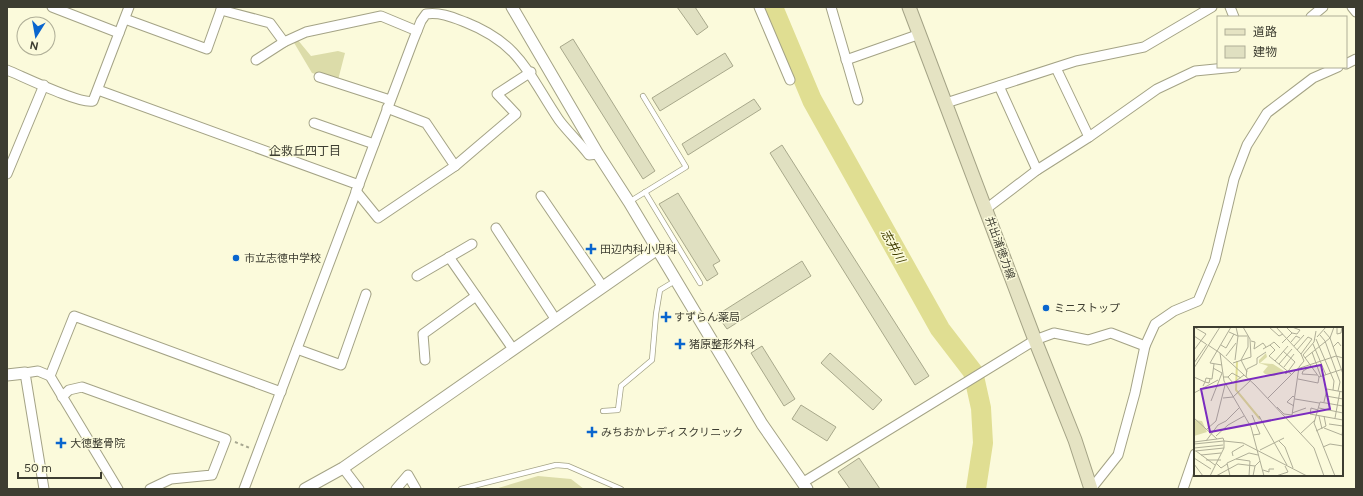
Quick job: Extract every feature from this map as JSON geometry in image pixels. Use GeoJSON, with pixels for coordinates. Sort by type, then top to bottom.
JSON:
{"type":"FeatureCollection","features":[{"type":"Feature","properties":{"kind":"main road","name":"井出浦徳力線"},"geometry":{"type":"LineString","coordinates":[[909,7],[1035,340],[1075,440],[1091,489]]}},
{"type":"Feature","properties":{"kind":"street"},"geometry":{"type":"LineString","coordinates":[[52,7],[119,33]]}},
{"type":"Feature","properties":{"kind":"street"},"geometry":{"type":"LineString","coordinates":[[7,70],[76,99],[90,102],[93,101],[129,7]]}},
{"type":"Feature","properties":{"kind":"street"},"geometry":{"type":"LineString","coordinates":[[512,7],[598,154],[629,202],[656,250],[762,424],[805,486],[1035,340],[1054,332],[1088,340],[1111,334],[1145,346]]}},
{"type":"Feature","properties":{"kind":"street"},"geometry":{"type":"LineString","coordinates":[[759,7],[790,80]]}},
{"type":"Feature","properties":{"kind":"street"},"geometry":{"type":"LineString","coordinates":[[831,7],[858,100]]}},
{"type":"Feature","properties":{"kind":"street"},"geometry":{"type":"LineString","coordinates":[[946,103],[1097,56],[1144,47],[1212,7]]}},
{"type":"Feature","properties":{"kind":"street"},"geometry":{"type":"LineString","coordinates":[[1312,16],[1323,7]]}},
{"type":"Feature","properties":{"kind":"street"},"geometry":{"type":"LineString","coordinates":[[1352,7],[1356,12]]}},
{"type":"Feature","properties":{"kind":"street"},"geometry":{"type":"LineString","coordinates":[[125,20],[206,49],[222,8],[270,23],[284,42]]}},
{"type":"Feature","properties":{"kind":"street"},"geometry":{"type":"LineString","coordinates":[[244,489],[282,392],[389,104],[417,31],[426,14],[439,13],[456,18],[484,29],[508,46],[531,72],[560,121],[590,154],[598,154]]}},
{"type":"Feature","properties":{"kind":"street"},"geometry":{"type":"LineString","coordinates":[[256,60],[284,42],[306,32],[382,16],[417,31]]}},
{"type":"Feature","properties":{"kind":"street"},"geometry":{"type":"LineString","coordinates":[[846,60],[920,34]]}},
{"type":"Feature","properties":{"kind":"street"},"geometry":{"type":"LineString","coordinates":[[1056,68],[1088,137]]}},
{"type":"Feature","properties":{"kind":"street"},"geometry":{"type":"LineString","coordinates":[[986,210],[1037,170],[1157,89],[1195,71],[1226,68]]}},
{"type":"Feature","properties":{"kind":"street"},"geometry":{"type":"LineString","coordinates":[[1091,489],[1118,455],[1135,393],[1145,346],[1155,324],[1174,311],[1198,301],[1215,260],[1234,179],[1247,145],[1267,113],[1313,78],[1336,68]]}},
{"type":"Feature","properties":{"kind":"street"},"geometry":{"type":"LineString","coordinates":[[98,90],[358,188],[378,218],[455,166],[516,114],[497,94],[531,72]]}},
{"type":"Feature","properties":{"kind":"street"},"geometry":{"type":"LineString","coordinates":[[319,77],[389,104],[426,123],[455,166]]}},
{"type":"Feature","properties":{"kind":"street"},"geometry":{"type":"LineString","coordinates":[[7,174],[11,154],[44,85]]}},
{"type":"Feature","properties":{"kind":"street"},"geometry":{"type":"LineString","coordinates":[[999,86],[1037,170]]}},
{"type":"Feature","properties":{"kind":"street"},"geometry":{"type":"LineString","coordinates":[[314,123],[374,144]]}},
{"type":"Feature","properties":{"kind":"street"},"geometry":{"type":"LineString","coordinates":[[541,196],[603,287]]}},
{"type":"Feature","properties":{"kind":"street"},"geometry":{"type":"LineString","coordinates":[[496,228],[556,320]]}},
{"type":"Feature","properties":{"kind":"street"},"geometry":{"type":"LineString","coordinates":[[417,276],[472,244]]}},
{"type":"Feature","properties":{"kind":"street"},"geometry":{"type":"LineString","coordinates":[[305,489],[343,468],[656,250]]}},
{"type":"Feature","properties":{"kind":"street"},"geometry":{"type":"LineString","coordinates":[[450,257],[513,349]]}},
{"type":"Feature","properties":{"kind":"street"},"geometry":{"type":"LineString","coordinates":[[297,349],[340,365],[366,294]]}},
{"type":"Feature","properties":{"kind":"street"},"geometry":{"type":"LineString","coordinates":[[425,360],[423,334],[476,296]]}},
{"type":"Feature","properties":{"kind":"street"},"geometry":{"type":"LineString","coordinates":[[50,376],[74,316],[282,392]]}},
{"type":"Feature","properties":{"kind":"street"},"geometry":{"type":"LineString","coordinates":[[7,375],[38,371],[50,376],[118,489]]}},
{"type":"Feature","properties":{"kind":"street"},"geometry":{"type":"LineString","coordinates":[[25,373],[44,489]]}},
{"type":"Feature","properties":{"kind":"street"},"geometry":{"type":"LineString","coordinates":[[62,397],[69,390],[82,387],[226,439],[212,475],[171,479],[150,489]]}},
{"type":"Feature","properties":{"kind":"street"},"geometry":{"type":"LineString","coordinates":[[1183,489],[1194,457]]}},
{"type":"Feature","properties":{"kind":"street"},"geometry":{"type":"LineString","coordinates":[[343,468],[360,489]]}},
{"type":"Feature","properties":{"kind":"street"},"geometry":{"type":"LineString","coordinates":[[396,489],[408,475],[416,489]]}},
{"type":"Feature","properties":{"kind":"lane"},"geometry":{"type":"LineString","coordinates":[[629,202],[686,167],[643,96]]}},
{"type":"Feature","properties":{"kind":"lane"},"geometry":{"type":"LineString","coordinates":[[644,192],[700,283]]}},
{"type":"Feature","properties":{"kind":"lane"},"geometry":{"type":"LineString","coordinates":[[603,411],[618,410],[621,386],[652,360],[656,314],[660,290],[675,281]]}},
{"type":"Feature","properties":{"kind":"lane"},"geometry":{"type":"LineString","coordinates":[[462,489],[556,465],[568,466],[622,489]]}},
{"type":"Feature","properties":{"kind":"path"},"geometry":{"type":"LineString","coordinates":[[226,439],[259,451]]}},
{"type":"Feature","properties":{"kind":"green space"},"geometry":{"type":"Polygon","coordinates":[[[297,39],[311,56],[338,51],[345,53],[338,80],[312,73],[293,41],[297,39]]]}},
{"type":"Feature","properties":{"kind":"green space"},"geometry":{"type":"Polygon","coordinates":[[[538,476],[571,479],[584,489],[495,489],[538,476]]]}},
{"type":"Feature","properties":{"kind":"building"},"geometry":{"type":"Polygon","coordinates":[[[677,7],[695,7],[708,27],[697,35],[677,7]]]}},
{"type":"Feature","properties":{"kind":"building"},"geometry":{"type":"Polygon","coordinates":[[[573,39],[655,171],[643,179],[560,47],[573,39]]]}},
{"type":"Feature","properties":{"kind":"building"},"geometry":{"type":"Polygon","coordinates":[[[725,53],[733,66],[660,111],[652,98],[725,53]]]}},
{"type":"Feature","properties":{"kind":"building"},"geometry":{"type":"Polygon","coordinates":[[[754,99],[761,109],[688,155],[682,144],[754,99]]]}},
{"type":"Feature","properties":{"kind":"building"},"geometry":{"type":"Polygon","coordinates":[[[782,145],[929,376],[915,385],[770,153],[782,145]]]}},
{"type":"Feature","properties":{"kind":"building"},"geometry":{"type":"Polygon","coordinates":[[[678,193],[720,261],[713,265],[718,274],[707,281],[659,204],[678,193]]]}},
{"type":"Feature","properties":{"kind":"building"},"geometry":{"type":"Polygon","coordinates":[[[802,261],[811,276],[727,329],[717,315],[802,261]]]}},
{"type":"Feature","properties":{"kind":"building"},"geometry":{"type":"Polygon","coordinates":[[[762,346],[795,399],[784,406],[751,353],[762,346]]]}},
{"type":"Feature","properties":{"kind":"building"},"geometry":{"type":"Polygon","coordinates":[[[830,353],[882,400],[873,410],[821,363],[830,353]]]}},
{"type":"Feature","properties":{"kind":"building"},"geometry":{"type":"Polygon","coordinates":[[[801,405],[836,427],[827,441],[792,419],[801,405]]]}},
{"type":"Feature","properties":{"kind":"building"},"geometry":{"type":"Polygon","coordinates":[[[859,458],[880,489],[850,489],[838,472],[859,458]]]}},
{"type":"Feature","properties":{"kind":"waterway","name":"志井川"},"geometry":{"type":"LineString","coordinates":[[773,7],[812,100],[940,329],[973,372],[981,408],[983,443],[976,489]]}},
{"type":"Feature","properties":{"kind":"place","name":"田辺内科小児科"},"geometry":{"type":"Point","coordinates":[591,249]}},
{"type":"Feature","properties":{"kind":"place","name":"市立志徳中学校"},"geometry":{"type":"Point","coordinates":[236,258]}},
{"type":"Feature","properties":{"kind":"place","name":"ミニストップ"},"geometry":{"type":"Point","coordinates":[1046,308]}},
{"type":"Feature","properties":{"kind":"place","name":"すずらん薬局"},"geometry":{"type":"Point","coordinates":[666,317]}},
{"type":"Feature","properties":{"kind":"place","name":"猪原整形外科"},"geometry":{"type":"Point","coordinates":[680,344]}},
{"type":"Feature","properties":{"kind":"place","name":"みちおかレディスクリニック"},"geometry":{"type":"Point","coordinates":[592,432]}},
{"type":"Feature","properties":{"kind":"place","name":"大徳整骨院"},"geometry":{"type":"Point","coordinates":[61,443]}},
{"type":"Feature","properties":{"kind":"district","name":"企救丘四丁目"},"geometry":{"type":"Point","coordinates":[305,151]}}]}
